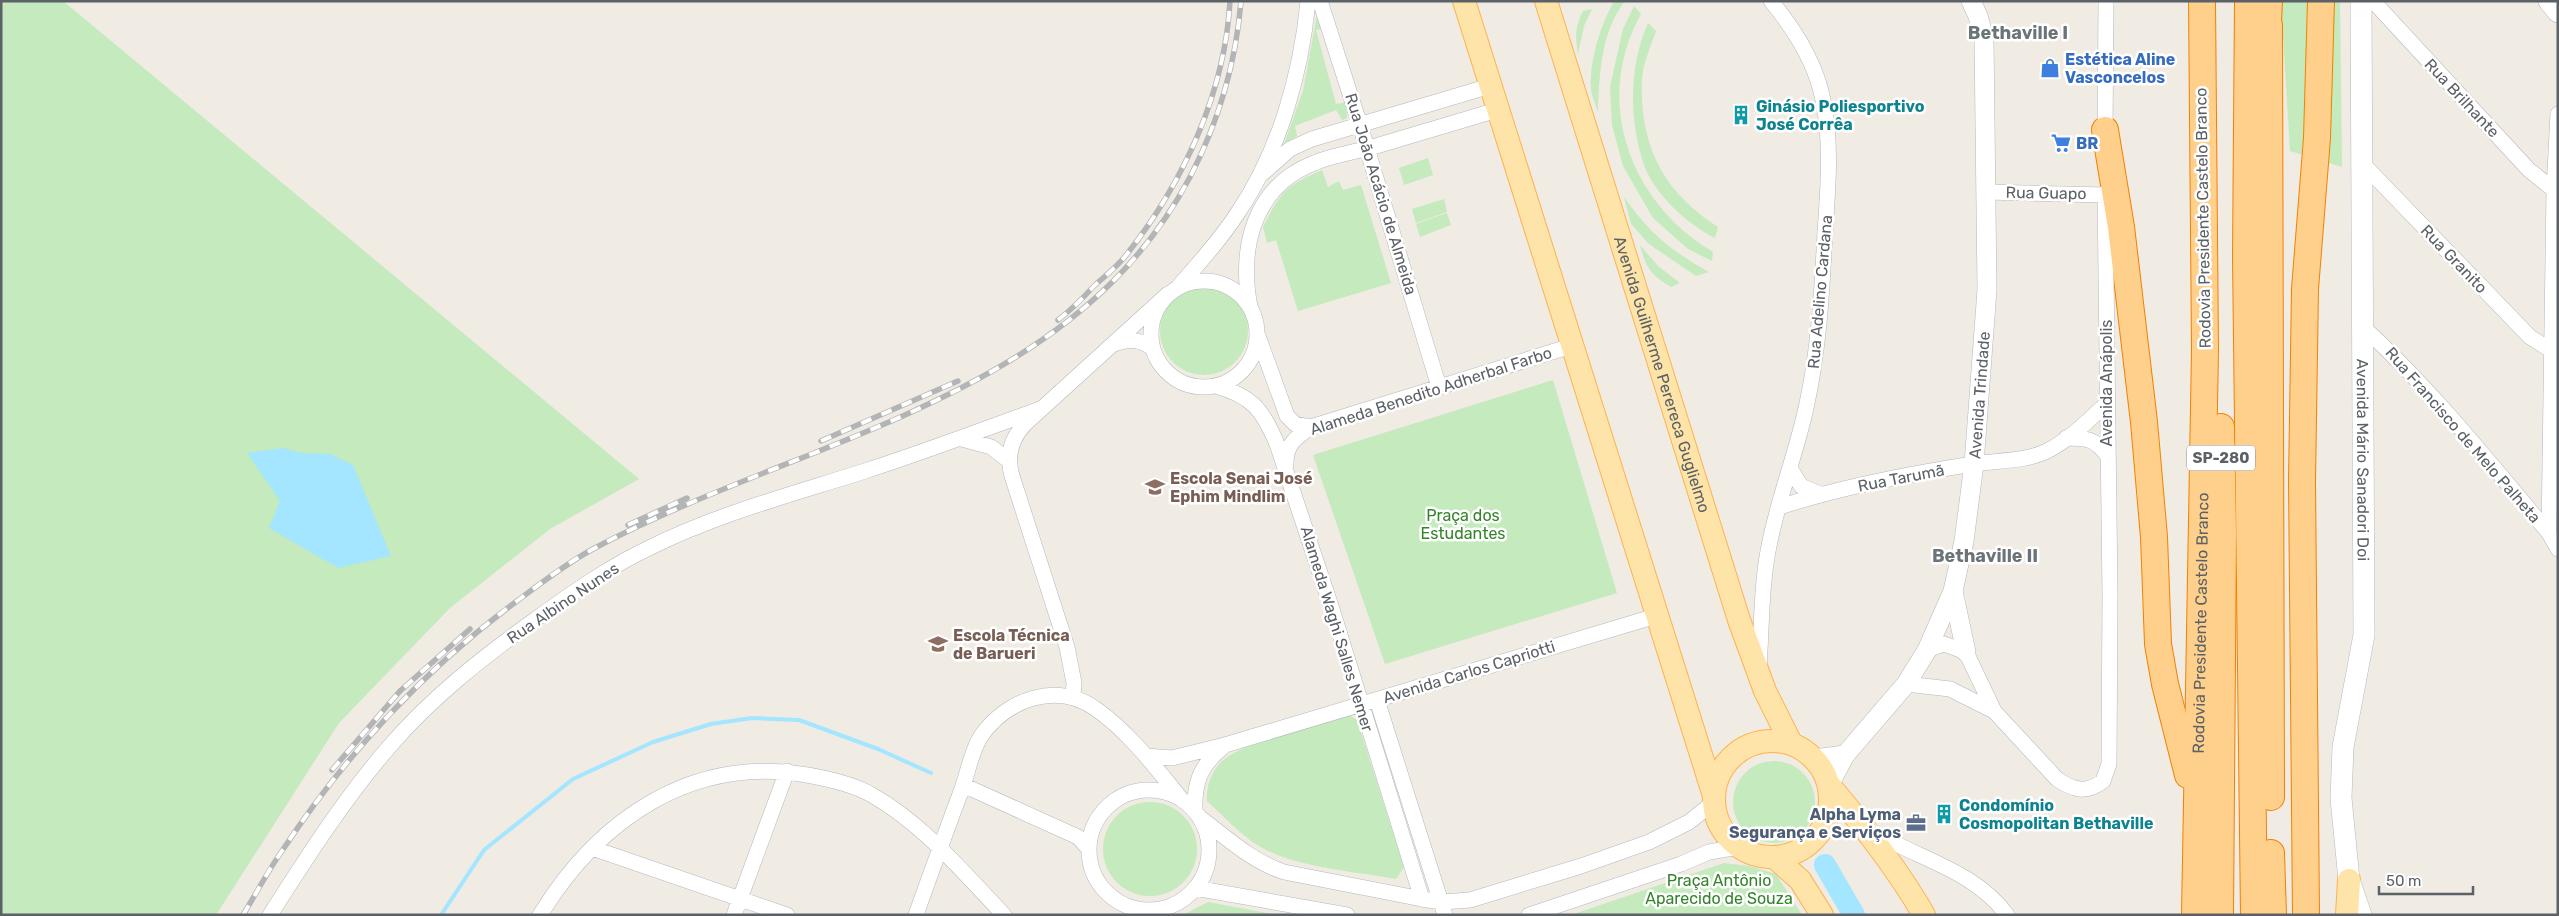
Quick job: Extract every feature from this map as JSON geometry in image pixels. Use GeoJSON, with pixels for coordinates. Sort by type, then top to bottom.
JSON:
{"type":"FeatureCollection","features":[{"type":"Feature","properties":{"kind":"highway"},"geometry":{"type":"LineString","coordinates":[[2197,1],[2216,128]]}},
{"type":"Feature","properties":{"kind":"highway","name":"Rodovia Presidente Castelo Branco"},"geometry":{"type":"LineString","coordinates":[[2195,915],[2205,350],[2202,1]]}},
{"type":"Feature","properties":{"kind":"highway","name":"Rodovia Presidente Castelo Branco"},"geometry":{"type":"LineString","coordinates":[[2214,1],[2222,532],[2220,915]]}},
{"type":"Feature","properties":{"kind":"highway","name":"SP-280"},"geometry":{"type":"LineString","coordinates":[[2248,1],[2246,198],[2254,915]]}},
{"type":"Feature","properties":{"kind":"highway"},"geometry":{"type":"LineString","coordinates":[[2306,915],[2302,481],[2305,289],[2317,138],[2320,1]]}},
{"type":"Feature","properties":{"kind":"highway"},"geometry":{"type":"LineString","coordinates":[[2246,198],[2269,13]]}},
{"type":"Feature","properties":{"kind":"highway"},"geometry":{"type":"LineString","coordinates":[[2269,13],[2271,852],[2273,915]]}},
{"type":"Feature","properties":{"kind":"highway"},"geometry":{"type":"LineString","coordinates":[[2105,130],[2120,227],[2144,422],[2154,536],[2158,644],[2164,684],[2196,806],[2220,881]]}},
{"type":"Feature","properties":{"kind":"main road"},"geometry":{"type":"LineString","coordinates":[[1464,1],[1714,799],[1717,817],[1724,831],[1739,847],[1752,854],[1774,857],[1801,850],[1816,838],[1829,813],[1829,785]]}},
{"type":"Feature","properties":{"kind":"main road","name":"Avenida Guilherme Perereca Guglielmo"},"geometry":{"type":"LineString","coordinates":[[1546,1],[1739,620],[1759,675],[1791,744]]}},
{"type":"Feature","properties":{"kind":"main road","name":"Avenida Mário Sanadori Doi"},"geometry":{"type":"LineString","coordinates":[[2360,1],[2364,635],[2343,747],[2341,798],[2349,880],[2361,915]]}},
{"type":"Feature","properties":{"kind":"main road"},"geometry":{"type":"LineString","coordinates":[[2549,1],[2558,12]]}},
{"type":"Feature","properties":{"kind":"main road"},"geometry":{"type":"LineString","coordinates":[[1714,799],[1722,768],[1737,752],[1763,741],[1791,744],[1815,759],[1829,785],[1899,873],[1924,915]]}},
{"type":"Feature","properties":{"kind":"main road"},"geometry":{"type":"LineString","coordinates":[[1869,833],[1902,867],[1936,915]]}},
{"type":"Feature","properties":{"kind":"main road"},"geometry":{"type":"LineString","coordinates":[[1774,857],[1800,880],[1822,915]]}},
{"type":"Feature","properties":{"kind":"main road"},"geometry":{"type":"LineString","coordinates":[[2347,915],[2349,880]]}},
{"type":"Feature","properties":{"kind":"street"},"geometry":{"type":"LineString","coordinates":[[1258,334],[1255,349],[1246,367],[1234,378],[1216,386],[1195,387],[1177,380],[1164,369],[1153,349],[1151,336],[1153,320],[1159,306],[1219,240],[1238,214],[1256,181],[1291,97],[1302,44],[1308,1]]}},
{"type":"Feature","properties":{"kind":"street","name":"Rua João Acácio de Almeida"},"geometry":{"type":"LineString","coordinates":[[1320,1],[1360,125],[1439,387]]}},
{"type":"Feature","properties":{"kind":"street","name":"Rua Adelino Cardana"},"geometry":{"type":"LineString","coordinates":[[1759,675],[1764,573],[1769,545],[1817,360],[1828,191],[1828,129],[1823,99],[1814,71],[1800,42],[1771,1]]}},
{"type":"Feature","properties":{"kind":"street","name":"Avenida Trindade"},"geometry":{"type":"LineString","coordinates":[[1829,785],[1845,755],[1906,684],[1927,650],[1952,591],[1964,541],[1974,464],[1987,290],[1984,39],[1978,16],[1971,1]]}},
{"type":"Feature","properties":{"kind":"street"},"geometry":{"type":"LineString","coordinates":[[2100,1],[2105,19]]}},
{"type":"Feature","properties":{"kind":"street","name":"Avenida Anápolis"},"geometry":{"type":"LineString","coordinates":[[1994,712],[2057,779],[2068,786],[2086,790],[2095,788],[2103,781],[2109,764],[2110,594],[2105,195],[2106,1]]}},
{"type":"Feature","properties":{"kind":"street","name":"Rua Brilhante"},"geometry":{"type":"LineString","coordinates":[[2373,1],[2529,170],[2554,190]]}},
{"type":"Feature","properties":{"kind":"street"},"geometry":{"type":"LineString","coordinates":[[1256,181],[1290,149],[1312,139],[1490,86]]}},
{"type":"Feature","properties":{"kind":"street"},"geometry":{"type":"LineString","coordinates":[[1311,427],[1295,424],[1287,416],[1258,334],[1246,288],[1246,256],[1252,230],[1267,198],[1286,180],[1306,166],[1497,110]]}},
{"type":"Feature","properties":{"kind":"street"},"geometry":{"type":"LineString","coordinates":[[2549,533],[2554,408],[2552,351],[2554,190],[2558,114]]}},
{"type":"Feature","properties":{"kind":"street","name":"Rua Granito"},"geometry":{"type":"LineString","coordinates":[[2361,162],[2530,337],[2552,351]]}},
{"type":"Feature","properties":{"kind":"street","name":"Rua Guapo"},"geometry":{"type":"LineString","coordinates":[[1987,192],[2105,195]]}},
{"type":"Feature","properties":{"kind":"street"},"geometry":{"type":"LineString","coordinates":[[1073,698],[1074,683],[1066,647],[1008,460],[1014,438],[1040,408],[1173,291],[1195,281],[1218,282],[1234,290],[1250,306]]}},
{"type":"Feature","properties":{"kind":"street","name":"Rua Francisco de Melo Palheta"},"geometry":{"type":"LineString","coordinates":[[2362,326],[2406,367],[2549,533],[2558,549]]}},
{"type":"Feature","properties":{"kind":"street"},"geometry":{"type":"LineString","coordinates":[[1112,345],[1135,340],[1144,342],[1153,349]]}},
{"type":"Feature","properties":{"kind":"street","name":"Alameda Benedito Adherbal Farbo"},"geometry":{"type":"LineString","coordinates":[[1286,469],[1286,452],[1290,444],[1311,427],[1571,346]]}},
{"type":"Feature","properties":{"kind":"street","name":"Alameda Waghi Salles Nemer"},"geometry":{"type":"LineString","coordinates":[[1216,386],[1245,397],[1260,410],[1272,432],[1286,469],[1422,899]]}},
{"type":"Feature","properties":{"kind":"street","name":"Rua Tarumã"},"geometry":{"type":"LineString","coordinates":[[1780,508],[1820,494],[1974,464],[2030,458],[2049,450],[2066,438],[2107,403]]}},
{"type":"Feature","properties":{"kind":"street","name":"Rua Albino Nunes"},"geometry":{"type":"LineString","coordinates":[[270,915],[323,833],[389,747],[441,693],[498,646],[578,589],[649,548],[716,521],[779,497],[962,439],[1040,408]]}},
{"type":"Feature","properties":{"kind":"street"},"geometry":{"type":"LineString","coordinates":[[2066,438],[2085,438],[2092,441],[2099,445],[2107,456]]}},
{"type":"Feature","properties":{"kind":"street"},"geometry":{"type":"LineString","coordinates":[[962,439],[991,447],[1008,460]]}},
{"type":"Feature","properties":{"kind":"street"},"geometry":{"type":"LineString","coordinates":[[1790,468],[1801,486],[1820,494]]}},
{"type":"Feature","properties":{"kind":"street"},"geometry":{"type":"LineString","coordinates":[[1952,591],[1966,652],[1994,712]]}},
{"type":"Feature","properties":{"kind":"street","name":"Avenida Carlos Capriotti"},"geometry":{"type":"LineString","coordinates":[[1146,756],[1172,758],[1226,745],[1656,616]]}},
{"type":"Feature","properties":{"kind":"street"},"geometry":{"type":"LineString","coordinates":[[1927,650],[1944,644],[1966,652]]}},
{"type":"Feature","properties":{"kind":"street"},"geometry":{"type":"LineString","coordinates":[[1906,684],[1950,689],[1994,712]]}},
{"type":"Feature","properties":{"kind":"street"},"geometry":{"type":"LineString","coordinates":[[916,915],[980,738],[1007,708],[1023,700],[1038,696],[1053,694],[1073,698],[1095,708],[1108,718],[1146,756],[1182,800],[1197,814],[1247,854],[1274,869],[1422,899],[1444,908],[1640,845],[1677,830],[1714,799]]}},
{"type":"Feature","properties":{"kind":"street","name":"Alameda Waghi Salles Nemer"},"geometry":{"type":"LineString","coordinates":[[1377,700],[1444,908]]}},
{"type":"Feature","properties":{"kind":"street","name":"Avenida Carlos Capriotti"},"geometry":{"type":"LineString","coordinates":[[1197,814],[1196,785],[1201,769],[1226,745]]}},
{"type":"Feature","properties":{"kind":"street"},"geometry":{"type":"LineString","coordinates":[[1815,759],[1845,755]]}},
{"type":"Feature","properties":{"kind":"street"},"geometry":{"type":"LineString","coordinates":[[540,915],[564,880],[592,848],[629,815],[681,786],[712,777],[765,770],[786,771],[852,786],[871,794],[890,806],[940,848],[1004,915]]}},
{"type":"Feature","properties":{"kind":"street"},"geometry":{"type":"LineString","coordinates":[[734,915],[786,771]]}},
{"type":"Feature","properties":{"kind":"street"},"geometry":{"type":"LineString","coordinates":[[963,785],[1080,838],[1089,849]]}},
{"type":"Feature","properties":{"kind":"street"},"geometry":{"type":"LineString","coordinates":[[1182,800],[1156,790],[1143,790],[1125,794],[1109,805],[1098,819],[1091,836],[1089,849],[1093,871],[1101,885],[1117,900],[1132,911],[1167,907],[1180,901],[1195,888],[1205,871],[1209,854],[1206,832],[1197,814]]}},
{"type":"Feature","properties":{"kind":"street"},"geometry":{"type":"LineString","coordinates":[[1869,833],[1967,878],[1985,890],[2007,915]]}},
{"type":"Feature","properties":{"kind":"street"},"geometry":{"type":"LineString","coordinates":[[1529,915],[1681,864],[1709,852],[1739,847]]}},
{"type":"Feature","properties":{"kind":"street"},"geometry":{"type":"LineString","coordinates":[[592,848],[786,915]]}},
{"type":"Feature","properties":{"kind":"street"},"geometry":{"type":"LineString","coordinates":[[1195,888],[1347,915]]}},
{"type":"Feature","properties":{"kind":"green space"},"geometry":{"type":"Polygon","coordinates":[[[1,1],[63,1],[639,479],[550,529],[450,608],[339,723],[216,915],[1,915],[1,1]]]}},
{"type":"Feature","properties":{"kind":"green space"},"geometry":{"type":"Polygon","coordinates":[[[1625,1],[1617,13],[1606,40],[1599,84],[1598,113],[1591,90],[1594,56],[1608,12],[1613,3],[1625,1]]]}},
{"type":"Feature","properties":{"kind":"green space"},"geometry":{"type":"Polygon","coordinates":[[[2281,1],[2340,1],[2342,167],[2290,151],[2281,1]]]}},
{"type":"Feature","properties":{"kind":"green space"},"geometry":{"type":"Polygon","coordinates":[[[1634,6],[1641,14],[1627,47],[1620,81],[1620,115],[1627,147],[1641,178],[1660,206],[1684,231],[1713,252],[1712,261],[1688,249],[1653,218],[1623,166],[1612,125],[1610,87],[1623,29],[1634,6]]]}},
{"type":"Feature","properties":{"kind":"green space"},"geometry":{"type":"Polygon","coordinates":[[[1318,9],[1324,28],[1316,30],[1336,104],[1347,102],[1347,118],[1342,120],[1336,110],[1295,126],[1297,136],[1284,144],[1303,91],[1318,9]]]}},
{"type":"Feature","properties":{"kind":"green space"},"geometry":{"type":"Polygon","coordinates":[[[1592,9],[1584,26],[1578,54],[1576,37],[1578,22],[1583,11],[1592,9]]]}},
{"type":"Feature","properties":{"kind":"green space"},"geometry":{"type":"Polygon","coordinates":[[[1648,23],[1656,31],[1642,79],[1642,103],[1650,146],[1658,165],[1682,198],[1718,227],[1715,238],[1694,225],[1672,206],[1654,185],[1643,162],[1635,127],[1633,92],[1637,57],[1648,23]]]}},
{"type":"Feature","properties":{"kind":"green space"},"geometry":{"type":"Polygon","coordinates":[[[1428,158],[1433,175],[1404,185],[1399,168],[1428,158]]]}},
{"type":"Feature","properties":{"kind":"green space"},"geometry":{"type":"Polygon","coordinates":[[[1322,170],[1328,187],[1339,181],[1343,190],[1361,185],[1391,283],[1298,311],[1276,240],[1267,243],[1263,227],[1280,197],[1286,191],[1300,181],[1322,170]]]}},
{"type":"Feature","properties":{"kind":"green space"},"geometry":{"type":"Polygon","coordinates":[[[1624,197],[1642,221],[1672,249],[1709,272],[1696,276],[1649,244],[1631,224],[1624,197]]]}},
{"type":"Feature","properties":{"kind":"green space"},"geometry":{"type":"Polygon","coordinates":[[[1444,199],[1447,212],[1416,223],[1412,209],[1444,199]]]}},
{"type":"Feature","properties":{"kind":"green space"},"geometry":{"type":"Polygon","coordinates":[[[1447,213],[1451,225],[1420,237],[1416,224],[1447,213]]]}},
{"type":"Feature","properties":{"kind":"green space"},"geometry":{"type":"Polygon","coordinates":[[[1640,245],[1658,266],[1680,283],[1671,287],[1654,275],[1647,265],[1640,245]]]}},
{"type":"Feature","properties":{"kind":"green space"},"geometry":{"type":"Polygon","coordinates":[[[1204,287],[1221,291],[1235,300],[1244,314],[1248,331],[1244,348],[1235,362],[1221,371],[1204,375],[1187,371],[1173,362],[1164,348],[1160,331],[1164,314],[1173,300],[1187,291],[1204,287]]]}},
{"type":"Feature","properties":{"kind":"green space","name":"Praça dos Estudantes"},"geometry":{"type":"Polygon","coordinates":[[[1553,380],[1617,593],[1385,664],[1313,455],[1553,380]]]}},
{"type":"Feature","properties":{"kind":"green space"},"geometry":{"type":"Polygon","coordinates":[[[1349,715],[1357,720],[1404,867],[1396,879],[1326,868],[1274,853],[1259,846],[1245,836],[1207,801],[1208,785],[1212,775],[1217,766],[1232,754],[1282,734],[1349,715]]]}},
{"type":"Feature","properties":{"kind":"green space"},"geometry":{"type":"Polygon","coordinates":[[[1774,761],[1790,764],[1803,773],[1812,786],[1815,802],[1812,818],[1803,831],[1790,840],[1774,843],[1758,840],[1745,831],[1736,818],[1733,802],[1736,786],[1745,773],[1758,764],[1774,761]]]}},
{"type":"Feature","properties":{"kind":"green space"},"geometry":{"type":"Polygon","coordinates":[[[1150,802],[1168,805],[1183,816],[1194,831],[1197,849],[1194,867],[1183,882],[1168,893],[1150,896],[1132,893],[1117,882],[1106,867],[1103,849],[1106,831],[1117,816],[1132,805],[1150,802]]]}},
{"type":"Feature","properties":{"kind":"green space","name":"Praça Antônio Aparecido de Souza"},"geometry":{"type":"Polygon","coordinates":[[[1724,863],[1749,866],[1776,874],[1802,915],[1571,915],[1724,863]]]}},
{"type":"Feature","properties":{"kind":"green space"},"geometry":{"type":"Polygon","coordinates":[[[1208,902],[1277,915],[1183,915],[1208,902]]]}},
{"type":"Feature","properties":{"kind":"water"},"geometry":{"type":"Polygon","coordinates":[[[283,448],[301,453],[330,454],[353,465],[391,556],[338,568],[269,528],[280,501],[247,453],[283,448]]]}},
{"type":"Feature","properties":{"kind":"waterway"},"geometry":{"type":"LineString","coordinates":[[441,915],[484,850],[573,779],[653,742],[711,724],[752,718],[799,720],[878,749],[931,773]]}},
{"type":"Feature","properties":{"kind":"waterway"},"geometry":{"type":"LineString","coordinates":[[1825,865],[1854,915]]}},
{"type":"Feature","properties":{"kind":"railway"},"geometry":{"type":"LineString","coordinates":[[1058,320],[1077,304],[1123,258],[1147,227],[1183,167],[1198,135],[1220,69],[1230,1]]}},
{"type":"Feature","properties":{"kind":"railway"},"geometry":{"type":"LineString","coordinates":[[243,915],[273,864],[308,813],[361,746],[390,714],[451,655],[483,627],[545,580],[593,549],[673,510],[924,406],[1003,365],[1075,315],[1139,253],[1190,177],[1209,135],[1224,92],[1235,47],[1241,1]]}},
{"type":"Feature","properties":{"kind":"railway"},"geometry":{"type":"LineString","coordinates":[[821,441],[958,381]]}},
{"type":"Feature","properties":{"kind":"railway"},"geometry":{"type":"LineString","coordinates":[[628,525],[687,498]]}},
{"type":"Feature","properties":{"kind":"railway"},"geometry":{"type":"LineString","coordinates":[[332,770],[400,691],[470,629]]}},
{"type":"Feature","properties":{"kind":"place","name":"Estética Aline Vasconcelos"},"geometry":{"type":"Point","coordinates":[2050,68]}},
{"type":"Feature","properties":{"kind":"place","name":"Ginásio Poliesportivo José Corrêa"},"geometry":{"type":"Point","coordinates":[1741,115]}},
{"type":"Feature","properties":{"kind":"place","name":"BR"},"geometry":{"type":"Point","coordinates":[2061,143]}},
{"type":"Feature","properties":{"kind":"place","name":"Escola Senai José Ephim Mindlim"},"geometry":{"type":"Point","coordinates":[1155,487]}},
{"type":"Feature","properties":{"kind":"place","name":"Escola Técnica de Barueri"},"geometry":{"type":"Point","coordinates":[938,644]}},
{"type":"Feature","properties":{"kind":"place","name":"Condomínio Cosmopolitan Bethaville"},"geometry":{"type":"Point","coordinates":[1944,814]}},
{"type":"Feature","properties":{"kind":"place","name":"Alpha Lyma Segurança e Serviços"},"geometry":{"type":"Point","coordinates":[1916,823]}},
{"type":"Feature","properties":{"kind":"district","name":"Bethaville I"},"geometry":{"type":"Point","coordinates":[2018,33]}},
{"type":"Feature","properties":{"kind":"district","name":"Bethaville II"},"geometry":{"type":"Point","coordinates":[1985,556]}}]}
